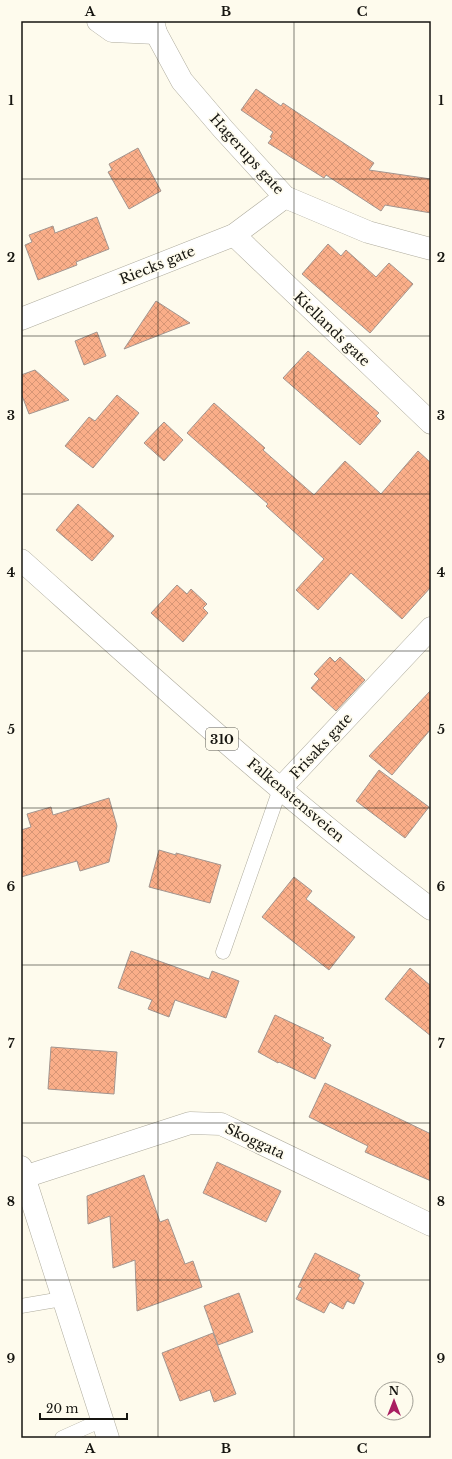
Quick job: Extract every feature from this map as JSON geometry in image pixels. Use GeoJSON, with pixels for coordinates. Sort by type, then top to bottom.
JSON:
{"type":"FeatureCollection","features":[{"type":"Feature","properties":{"kind":"street"},"geometry":{"type":"LineString","coordinates":[[98,21],[112,30],[155,27]]}},
{"type":"Feature","properties":{"kind":"street","name":"Hagerups gate"},"geometry":{"type":"LineString","coordinates":[[155,27],[182,81],[223,129],[285,197],[368,232],[431,249]]}},
{"type":"Feature","properties":{"kind":"street","name":"Riecks gate"},"geometry":{"type":"LineString","coordinates":[[21,319],[234,235],[285,197]]}},
{"type":"Feature","properties":{"kind":"street","name":"Kiellands gate"},"geometry":{"type":"LineString","coordinates":[[234,235],[431,423]]}},
{"type":"Feature","properties":{"kind":"street","name":"Falkenstensveien"},"geometry":{"type":"LineString","coordinates":[[21,560],[280,789],[431,909]]}},
{"type":"Feature","properties":{"kind":"street","name":"Frisaks gate"},"geometry":{"type":"LineString","coordinates":[[280,789],[431,628]]}},
{"type":"Feature","properties":{"kind":"street","name":"Skoggata"},"geometry":{"type":"LineString","coordinates":[[22,1172],[190,1123],[221,1124],[431,1225]]}},
{"type":"Feature","properties":{"kind":"street"},"geometry":{"type":"LineString","coordinates":[[22,1172],[105,1429]]}},
{"type":"Feature","properties":{"kind":"lane","name":"Frisaks gate"},"geometry":{"type":"LineString","coordinates":[[222,952],[280,789]]}},
{"type":"Feature","properties":{"kind":"lane"},"geometry":{"type":"LineString","coordinates":[[21,1306],[62,1299]]}},
{"type":"Feature","properties":{"kind":"lane"},"geometry":{"type":"LineString","coordinates":[[62,1438],[105,1429]]}},
{"type":"Feature","properties":{"kind":"building"},"geometry":{"type":"Polygon","coordinates":[[[256,89],[281,106],[283,103],[374,163],[369,170],[431,179],[431,213],[385,205],[381,211],[326,175],[324,178],[268,143],[272,138],[270,137],[273,132],[241,110],[256,89]]]}},
{"type":"Feature","properties":{"kind":"building"},"geometry":{"type":"Polygon","coordinates":[[[138,148],[161,191],[129,209],[108,172],[112,170],[109,164],[138,148]]]}},
{"type":"Feature","properties":{"kind":"building"},"geometry":{"type":"Polygon","coordinates":[[[97,217],[109,249],[76,262],[77,265],[38,280],[25,245],[32,242],[29,235],[53,226],[55,233],[97,217]]]}},
{"type":"Feature","properties":{"kind":"building"},"geometry":{"type":"Polygon","coordinates":[[[328,244],[341,256],[346,250],[376,277],[389,263],[413,284],[370,333],[302,274],[328,244]]]}},
{"type":"Feature","properties":{"kind":"building"},"geometry":{"type":"Polygon","coordinates":[[[156,301],[190,323],[124,349],[156,301]]]}},
{"type":"Feature","properties":{"kind":"building"},"geometry":{"type":"Polygon","coordinates":[[[97,332],[106,356],[84,365],[75,341],[97,332]]]}},
{"type":"Feature","properties":{"kind":"building"},"geometry":{"type":"Polygon","coordinates":[[[308,351],[379,413],[376,416],[381,421],[360,445],[283,378],[308,351]]]}},
{"type":"Feature","properties":{"kind":"building"},"geometry":{"type":"Polygon","coordinates":[[[35,370],[69,400],[29,414],[21,393],[21,375],[35,370]]]}},
{"type":"Feature","properties":{"kind":"building"},"geometry":{"type":"Polygon","coordinates":[[[117,395],[139,413],[93,468],[65,446],[89,417],[95,421],[117,395]]]}},
{"type":"Feature","properties":{"kind":"building"},"geometry":{"type":"Polygon","coordinates":[[[214,403],[265,448],[263,450],[314,495],[345,461],[381,494],[418,451],[431,463],[431,587],[402,619],[351,573],[318,610],[296,590],[324,559],[266,506],[268,504],[187,433],[214,403]]]}},
{"type":"Feature","properties":{"kind":"building"},"geometry":{"type":"Polygon","coordinates":[[[164,422],[183,440],[164,461],[144,443],[164,422]]]}},
{"type":"Feature","properties":{"kind":"building"},"geometry":{"type":"Polygon","coordinates":[[[78,504],[114,536],[92,561],[56,530],[78,504]]]}},
{"type":"Feature","properties":{"kind":"building"},"geometry":{"type":"Polygon","coordinates":[[[177,585],[187,594],[191,589],[207,604],[203,608],[208,613],[183,642],[151,613],[177,585]]]}},
{"type":"Feature","properties":{"kind":"building"},"geometry":{"type":"Polygon","coordinates":[[[330,657],[335,662],[340,657],[365,680],[336,711],[311,688],[319,679],[314,674],[330,657]]]}},
{"type":"Feature","properties":{"kind":"building"},"geometry":{"type":"Polygon","coordinates":[[[431,690],[431,729],[392,775],[369,756],[431,690]]]}},
{"type":"Feature","properties":{"kind":"building"},"geometry":{"type":"Polygon","coordinates":[[[379,770],[429,807],[405,838],[356,801],[379,770]]]}},
{"type":"Feature","properties":{"kind":"building"},"geometry":{"type":"Polygon","coordinates":[[[109,798],[117,826],[109,862],[80,871],[77,861],[21,877],[21,830],[31,827],[27,814],[51,807],[53,815],[109,798]]]}},
{"type":"Feature","properties":{"kind":"building"},"geometry":{"type":"Polygon","coordinates":[[[159,850],[221,865],[210,903],[149,887],[159,850]]]}},
{"type":"Feature","properties":{"kind":"building"},"geometry":{"type":"Polygon","coordinates":[[[294,877],[312,891],[306,899],[355,937],[329,970],[262,917],[294,877]]]}},
{"type":"Feature","properties":{"kind":"building"},"geometry":{"type":"Polygon","coordinates":[[[131,951],[209,979],[212,971],[239,981],[226,1018],[175,1000],[169,1017],[148,1009],[152,1000],[118,988],[131,951]]]}},
{"type":"Feature","properties":{"kind":"building"},"geometry":{"type":"Polygon","coordinates":[[[410,968],[431,986],[431,1036],[385,999],[410,968]]]}},
{"type":"Feature","properties":{"kind":"building"},"geometry":{"type":"Polygon","coordinates":[[[275,1015],[324,1038],[322,1040],[331,1045],[315,1079],[279,1062],[278,1063],[258,1052],[275,1015]]]}},
{"type":"Feature","properties":{"kind":"building"},"geometry":{"type":"Polygon","coordinates":[[[51,1047],[117,1052],[114,1094],[48,1089],[51,1047]]]}},
{"type":"Feature","properties":{"kind":"building"},"geometry":{"type":"Polygon","coordinates":[[[325,1083],[431,1134],[431,1181],[365,1152],[368,1146],[309,1117],[325,1083]]]}},
{"type":"Feature","properties":{"kind":"building"},"geometry":{"type":"Polygon","coordinates":[[[217,1162],[281,1191],[266,1222],[203,1193],[217,1162]]]}},
{"type":"Feature","properties":{"kind":"building"},"geometry":{"type":"Polygon","coordinates":[[[144,1175],[160,1222],[168,1219],[185,1264],[193,1261],[202,1287],[137,1311],[135,1260],[113,1268],[110,1216],[88,1224],[87,1196],[144,1175]]]}},
{"type":"Feature","properties":{"kind":"building"},"geometry":{"type":"Polygon","coordinates":[[[315,1253],[360,1275],[358,1279],[364,1283],[354,1304],[347,1301],[343,1309],[330,1302],[324,1313],[296,1299],[302,1288],[298,1287],[315,1253]]]}},
{"type":"Feature","properties":{"kind":"building"},"geometry":{"type":"Polygon","coordinates":[[[239,1293],[253,1332],[218,1345],[204,1306],[239,1293]]]}},
{"type":"Feature","properties":{"kind":"building"},"geometry":{"type":"Polygon","coordinates":[[[213,1333],[236,1394],[214,1402],[210,1390],[180,1401],[162,1353],[213,1333]]]}}]}
